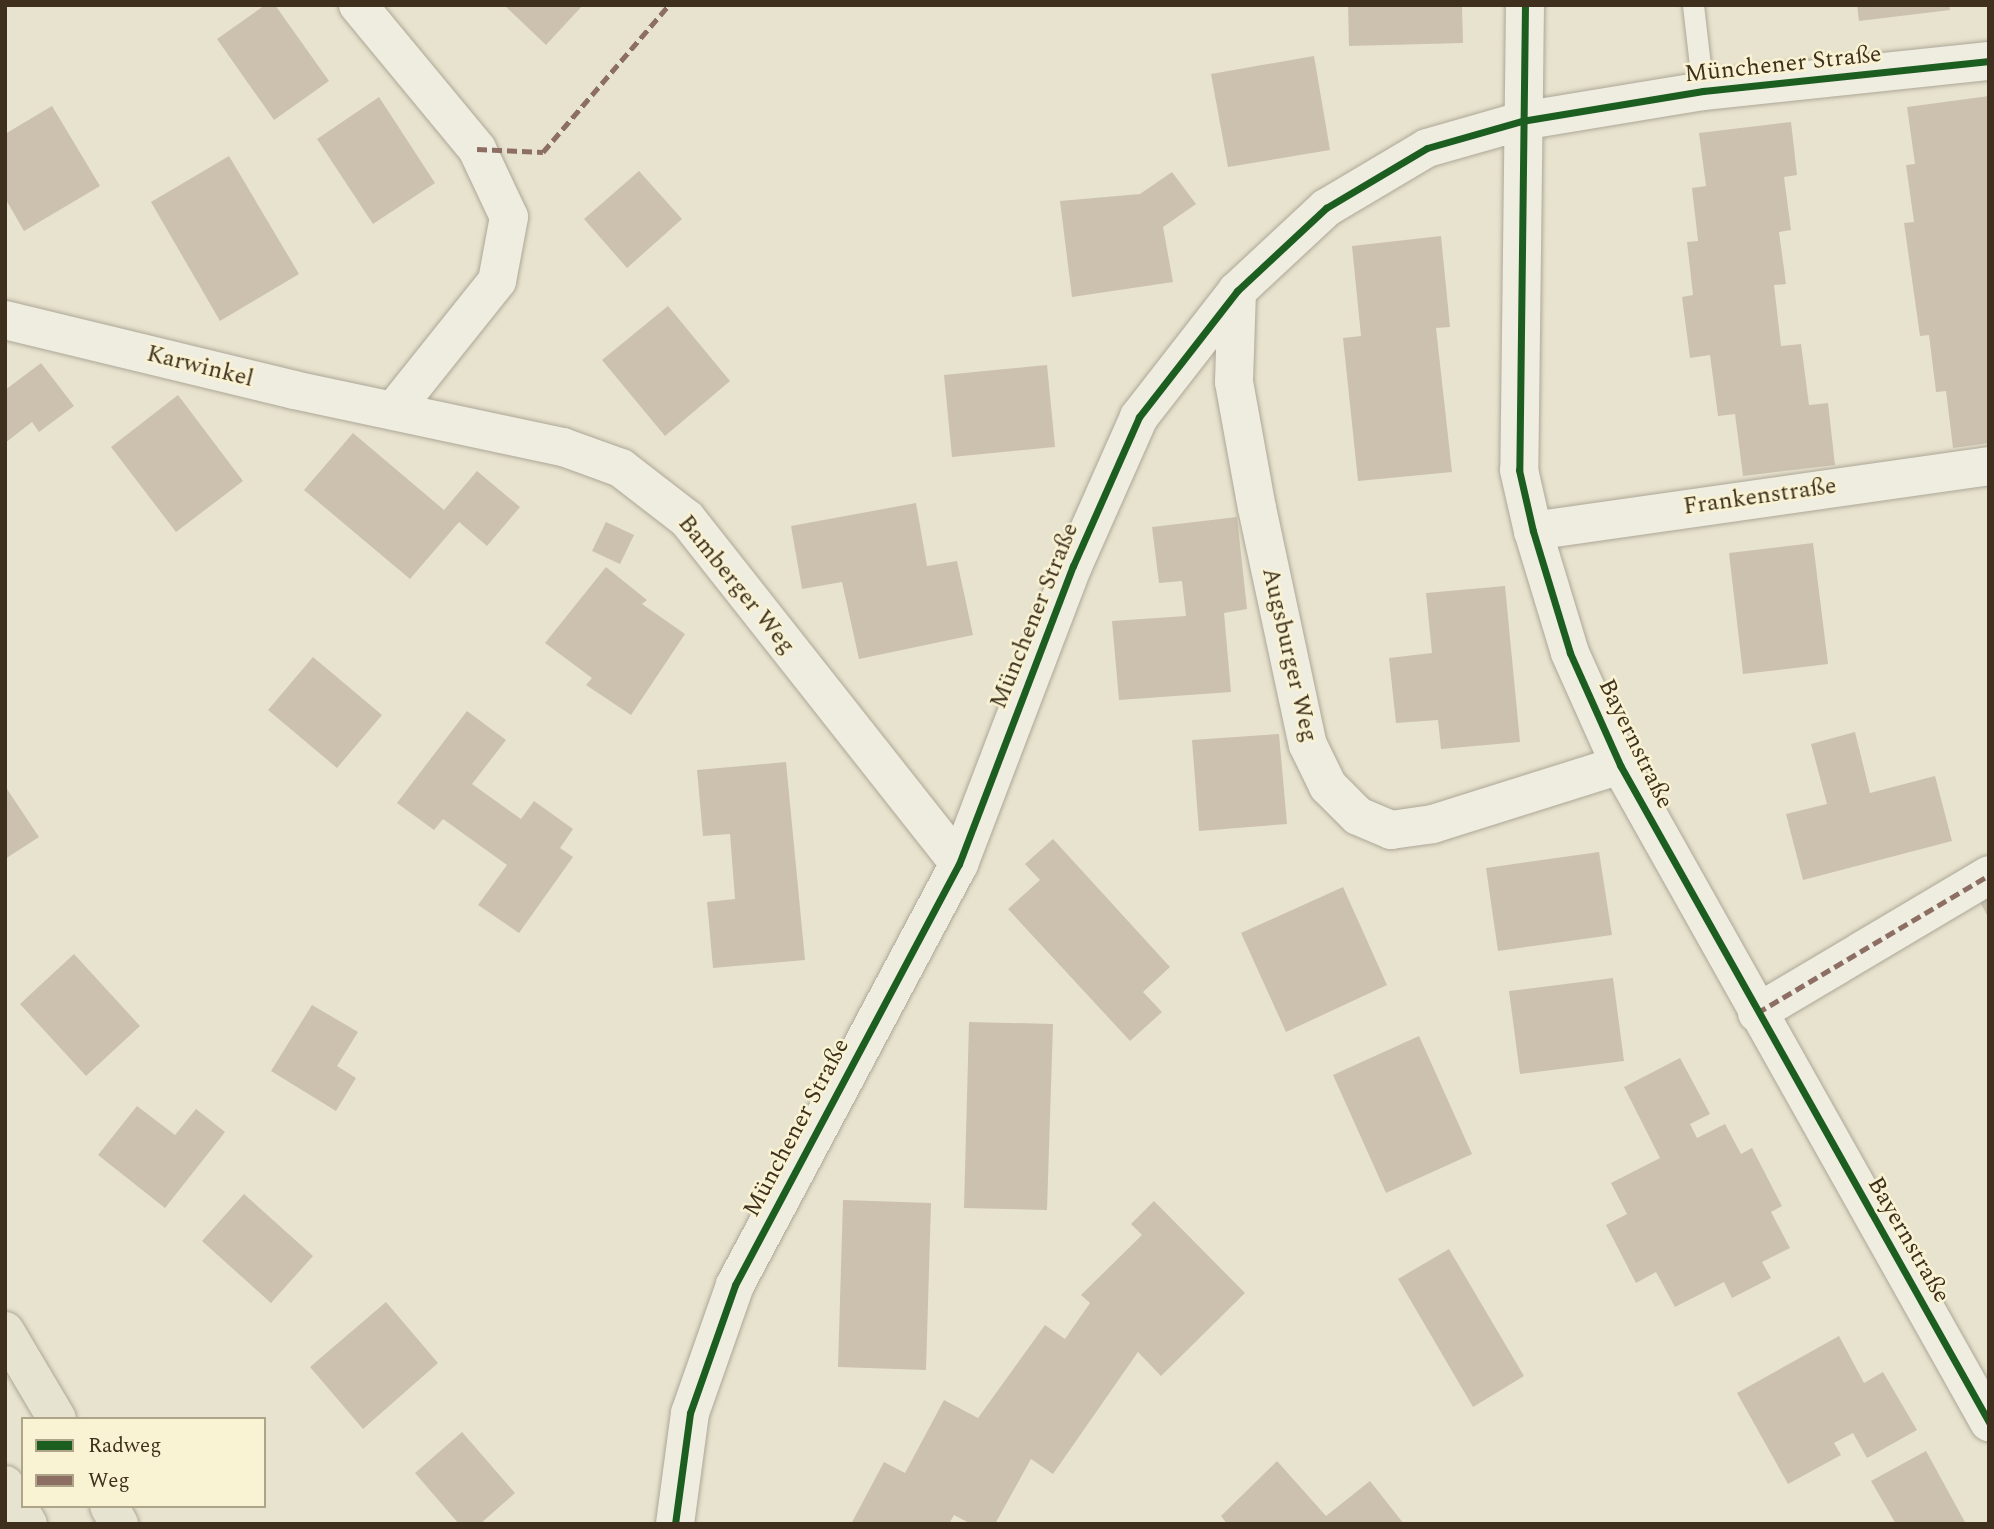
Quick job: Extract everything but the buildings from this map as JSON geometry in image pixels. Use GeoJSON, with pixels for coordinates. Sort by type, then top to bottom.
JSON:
{"type":"FeatureCollection","features":[{"type":"Feature","properties":{"kind":"main road"},"geometry":{"type":"LineString","coordinates":[[5,1331],[56,1417]]}},
{"type":"Feature","properties":{"kind":"main road"},"geometry":{"type":"LineString","coordinates":[[5,1485],[28,1524]]}},
{"type":"Feature","properties":{"kind":"main road"},"geometry":{"type":"LineString","coordinates":[[110,1508],[119,1524]]}},
{"type":"Feature","properties":{"kind":"street"},"geometry":{"type":"LineString","coordinates":[[358,5],[477,149],[509,217],[497,281],[396,409]]}},
{"type":"Feature","properties":{"kind":"street","name":"Bayernstraße"},"geometry":{"type":"LineString","coordinates":[[1525,5],[1519,470],[1532,531],[1570,653],[1620,765],[1989,1422]]}},
{"type":"Feature","properties":{"kind":"street","name":"Münchener Straße"},"geometry":{"type":"LineString","coordinates":[[676,1524],[690,1413],[735,1285],[959,864],[1073,566],[1139,417],[1237,291],[1326,208],[1427,148],[1522,121],[1703,92],[1989,61]]}},
{"type":"Feature","properties":{"kind":"street","name":"Augsburger Weg"},"geometry":{"type":"LineString","coordinates":[[1237,291],[1234,382],[1308,745],[1328,786],[1358,816],[1391,830],[1433,824],[1620,765]]}},
{"type":"Feature","properties":{"kind":"street","name":"Karwinkel"},"geometry":{"type":"LineString","coordinates":[[5,320],[294,390],[396,409]]}},
{"type":"Feature","properties":{"kind":"street","name":"Bamberger Weg"},"geometry":{"type":"LineString","coordinates":[[396,409],[564,447],[621,468],[687,519],[959,864]]}},
{"type":"Feature","properties":{"kind":"street","name":"Frankenstraße"},"geometry":{"type":"LineString","coordinates":[[1532,531],[1989,466]]}},
{"type":"Feature","properties":{"kind":"street"},"geometry":{"type":"LineString","coordinates":[[1757,1013],[1989,875]]}},
{"type":"Feature","properties":{"kind":"lane"},"geometry":{"type":"LineString","coordinates":[[1693,5],[1703,92]]}},
{"type":"Feature","properties":{"kind":"marked path"},"geometry":{"type":"LineString","coordinates":[[477,149],[543,152],[669,5]]}},
{"type":"Feature","properties":{"kind":"marked path"},"geometry":{"type":"LineString","coordinates":[[1757,1013],[1989,875]]}},
{"type":"Feature","properties":{"kind":"cycle path"},"geometry":{"type":"LineString","coordinates":[[1525,5],[1519,470],[1533,531],[1570,653],[1620,765],[1989,1422]]}},
{"type":"Feature","properties":{"kind":"cycle path"},"geometry":{"type":"LineString","coordinates":[[675,1524],[690,1413],[735,1285],[959,864],[1073,566],[1139,417],[1237,291],[1326,208],[1427,148],[1522,121],[1703,91],[1989,61]]}}]}
